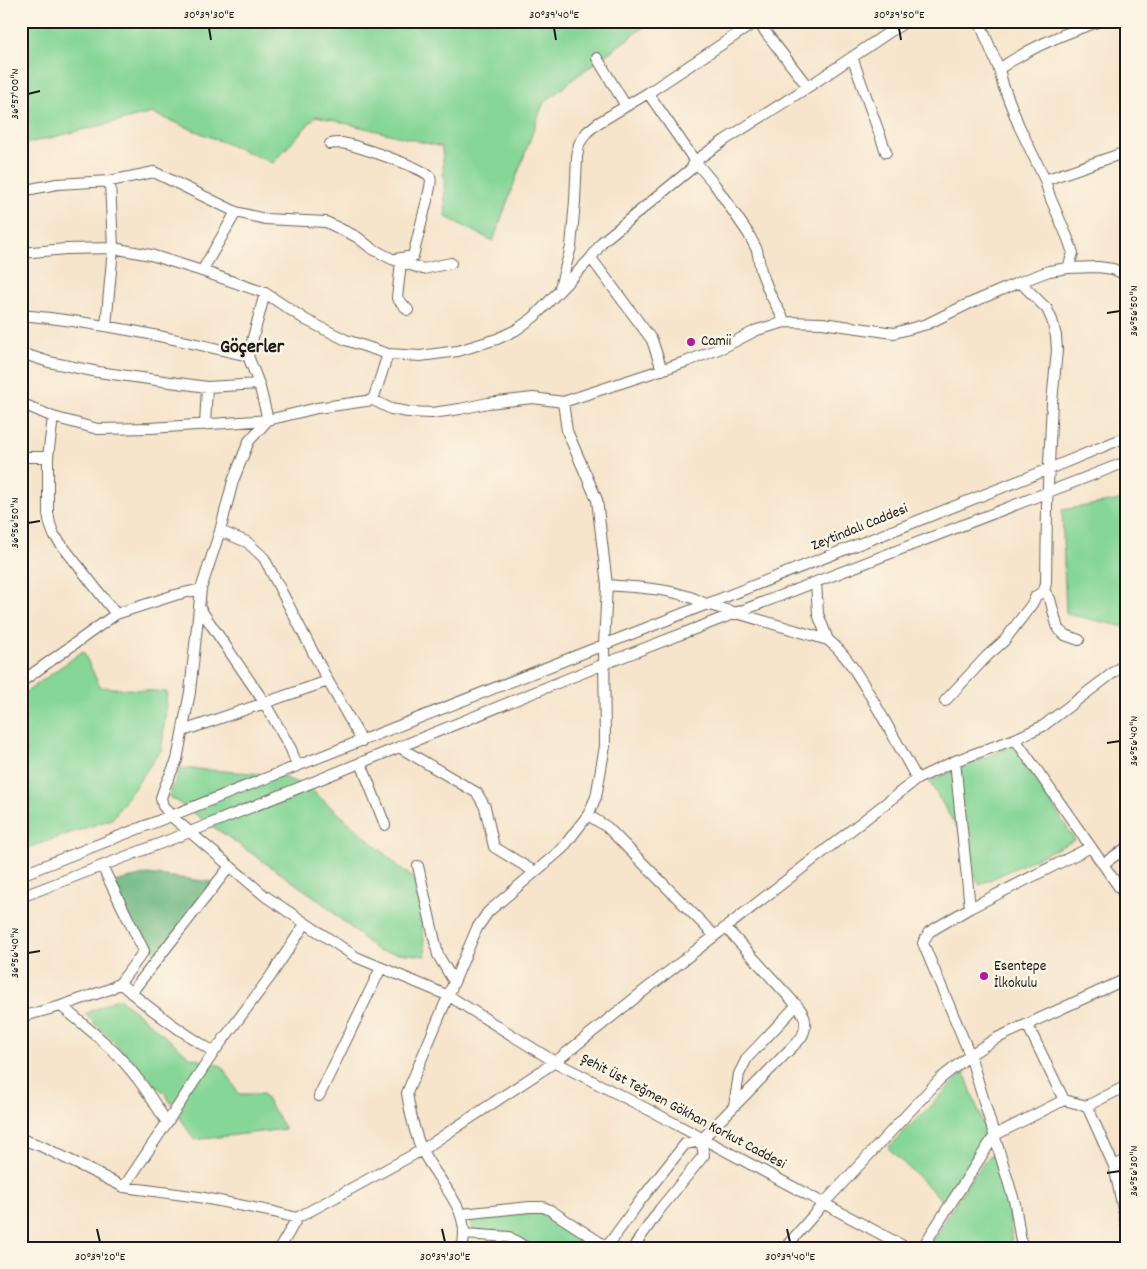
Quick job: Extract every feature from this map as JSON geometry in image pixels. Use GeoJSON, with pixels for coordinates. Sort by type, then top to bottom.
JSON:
{"type":"FeatureCollection","features":[{"type":"Feature","properties":{"kind":"street"},"geometry":{"type":"LineString","coordinates":[[559,292],[571,247],[579,144],[587,132],[757,21],[808,87]]}},
{"type":"Feature","properties":{"kind":"street"},"geometry":{"type":"LineString","coordinates":[[21,253],[66,249],[113,248],[151,255],[265,293],[306,320],[346,340],[388,354],[420,356],[458,351],[497,339],[516,330],[534,317],[591,258],[603,241],[691,169],[695,161],[907,21]]}},
{"type":"Feature","properties":{"kind":"street"},"geometry":{"type":"LineString","coordinates":[[979,21],[999,69],[1003,85],[1019,126],[1045,180],[1050,197],[1068,239],[1073,253],[1068,268]]}},
{"type":"Feature","properties":{"kind":"street"},"geometry":{"type":"LineString","coordinates":[[999,69],[1010,61],[1043,45],[1100,21]]}},
{"type":"Feature","properties":{"kind":"street"},"geometry":{"type":"LineString","coordinates":[[852,57],[886,152]]}},
{"type":"Feature","properties":{"kind":"street"},"geometry":{"type":"LineString","coordinates":[[597,58],[626,106]]}},
{"type":"Feature","properties":{"kind":"street"},"geometry":{"type":"LineString","coordinates":[[648,93],[748,233],[757,250],[761,272],[770,294],[785,322]]}},
{"type":"Feature","properties":{"kind":"street"},"geometry":{"type":"LineString","coordinates":[[330,144],[342,143],[376,153],[417,168],[426,172],[431,177],[413,256],[397,261]]}},
{"type":"Feature","properties":{"kind":"street"},"geometry":{"type":"LineString","coordinates":[[1045,180],[1126,152]]}},
{"type":"Feature","properties":{"kind":"street"},"geometry":{"type":"LineString","coordinates":[[21,191],[56,184],[110,182],[154,172],[236,212],[265,219],[326,222],[357,237],[371,248],[397,261],[423,269],[451,263]]}},
{"type":"Feature","properties":{"kind":"street"},"geometry":{"type":"LineString","coordinates":[[106,326],[113,248],[110,182]]}},
{"type":"Feature","properties":{"kind":"street"},"geometry":{"type":"LineString","coordinates":[[202,271],[236,212]]}},
{"type":"Feature","properties":{"kind":"street"},"geometry":{"type":"LineString","coordinates":[[591,258],[652,340],[662,370]]}},
{"type":"Feature","properties":{"kind":"street"},"geometry":{"type":"LineString","coordinates":[[397,261],[397,298],[408,310]]}},
{"type":"Feature","properties":{"kind":"street"},"geometry":{"type":"LineString","coordinates":[[21,403],[53,417],[98,429],[151,428],[268,420],[317,408],[373,400],[391,409],[432,413],[488,403],[533,398],[563,402],[688,361],[726,346],[757,330],[785,322],[822,323],[894,333],[927,324],[966,305],[1049,271],[1068,268],[1106,268],[1126,275]]}},
{"type":"Feature","properties":{"kind":"street"},"geometry":{"type":"LineString","coordinates":[[945,701],[987,656],[1004,641],[1036,596],[1044,591],[1046,583],[1048,492],[1052,402],[1057,350],[1056,336],[1047,309],[1020,282]]}},
{"type":"Feature","properties":{"kind":"street"},"geometry":{"type":"LineString","coordinates":[[265,293],[248,356],[259,384],[268,420]]}},
{"type":"Feature","properties":{"kind":"street"},"geometry":{"type":"LineString","coordinates":[[21,315],[106,326],[173,338],[248,356]]}},
{"type":"Feature","properties":{"kind":"street"},"geometry":{"type":"LineString","coordinates":[[21,354],[98,372],[207,387],[259,384]]}},
{"type":"Feature","properties":{"kind":"street"},"geometry":{"type":"LineString","coordinates":[[373,400],[388,354]]}},
{"type":"Feature","properties":{"kind":"street"},"geometry":{"type":"LineString","coordinates":[[205,425],[207,387]]}},
{"type":"Feature","properties":{"kind":"street"},"geometry":{"type":"LineString","coordinates":[[462,1248],[464,1229],[461,1214],[422,1150],[412,1121],[407,1094],[477,928],[488,912],[562,849],[588,815],[596,798],[604,746],[604,645],[607,585],[597,500],[567,432],[563,402]]}},
{"type":"Feature","properties":{"kind":"street"},"geometry":{"type":"LineString","coordinates":[[53,417],[48,457],[48,513],[50,524],[54,535],[116,614]]}},
{"type":"Feature","properties":{"kind":"street"},"geometry":{"type":"LineString","coordinates":[[171,816],[163,806],[161,798],[177,760],[190,692],[201,590],[220,531],[233,481],[249,441],[268,420]]}},
{"type":"Feature","properties":{"kind":"street","name":"Zeytindalı Caddesi"},"geometry":{"type":"LineString","coordinates":[[21,875],[1126,437]]}},
{"type":"Feature","properties":{"kind":"street"},"geometry":{"type":"LineString","coordinates":[[21,458],[48,457]]}},
{"type":"Feature","properties":{"kind":"street"},"geometry":{"type":"LineString","coordinates":[[21,898],[190,832],[604,664],[1126,462]]}},
{"type":"Feature","properties":{"kind":"street"},"geometry":{"type":"LineString","coordinates":[[220,531],[247,542],[264,558],[328,681],[362,741]]}},
{"type":"Feature","properties":{"kind":"street"},"geometry":{"type":"LineString","coordinates":[[816,582],[818,614],[828,640]]}},
{"type":"Feature","properties":{"kind":"street"},"geometry":{"type":"LineString","coordinates":[[607,585],[672,591],[706,604],[828,640],[839,649],[852,666],[886,722],[917,779]]}},
{"type":"Feature","properties":{"kind":"street"},"geometry":{"type":"LineString","coordinates":[[21,682],[116,614],[174,595],[201,590]]}},
{"type":"Feature","properties":{"kind":"street"},"geometry":{"type":"LineString","coordinates":[[1044,591],[1050,599],[1058,629],[1065,635],[1079,640]]}},
{"type":"Feature","properties":{"kind":"street"},"geometry":{"type":"LineString","coordinates":[[199,607],[264,702],[291,749],[297,766]]}},
{"type":"Feature","properties":{"kind":"street"},"geometry":{"type":"LineString","coordinates":[[280,1248],[297,1218],[422,1150],[554,1062],[917,779],[955,760],[1015,739],[1043,726],[1126,663]]}},
{"type":"Feature","properties":{"kind":"street"},"geometry":{"type":"LineString","coordinates":[[182,731],[328,681]]}},
{"type":"Feature","properties":{"kind":"street"},"geometry":{"type":"LineString","coordinates":[[1015,739],[1126,897]]}},
{"type":"Feature","properties":{"kind":"street"},"geometry":{"type":"LineString","coordinates":[[399,747],[477,793],[485,807],[494,847],[534,872]]}},
{"type":"Feature","properties":{"kind":"street"},"geometry":{"type":"LineString","coordinates":[[955,760],[970,908]]}},
{"type":"Feature","properties":{"kind":"street"},"geometry":{"type":"LineString","coordinates":[[361,763],[385,825]]}},
{"type":"Feature","properties":{"kind":"street"},"geometry":{"type":"LineString","coordinates":[[588,815],[607,827],[716,936]]}},
{"type":"Feature","properties":{"kind":"street","name":"Şehit Üst Teğmen Gökhan Korkut Caddesi"},"geometry":{"type":"LineString","coordinates":[[171,816],[265,896],[356,957],[448,996],[554,1062],[653,1112],[702,1140],[907,1248]]}},
{"type":"Feature","properties":{"kind":"street"},"geometry":{"type":"LineString","coordinates":[[1022,1248],[1015,1204],[970,1055],[923,943],[929,932],[970,908],[1091,847]]}},
{"type":"Feature","properties":{"kind":"street"},"geometry":{"type":"LineString","coordinates":[[1103,864],[1126,848]]}},
{"type":"Feature","properties":{"kind":"street"},"geometry":{"type":"LineString","coordinates":[[24,1016],[61,1006],[110,989],[120,983],[144,951],[102,866]]}},
{"type":"Feature","properties":{"kind":"street"},"geometry":{"type":"LineString","coordinates":[[131,993],[230,866]]}},
{"type":"Feature","properties":{"kind":"street"},"geometry":{"type":"LineString","coordinates":[[418,866],[438,955],[454,982]]}},
{"type":"Feature","properties":{"kind":"street"},"geometry":{"type":"LineString","coordinates":[[124,1187],[214,1052],[270,978],[305,924]]}},
{"type":"Feature","properties":{"kind":"street"},"geometry":{"type":"LineString","coordinates":[[461,1214],[543,1207],[607,1247],[685,1144],[702,1140],[801,1038],[806,1020],[803,1012],[726,928]]}},
{"type":"Feature","properties":{"kind":"street"},"geometry":{"type":"LineString","coordinates":[[319,1096],[381,968]]}},
{"type":"Feature","properties":{"kind":"street"},"geometry":{"type":"LineString","coordinates":[[785,1248],[824,1203],[940,1079],[970,1055],[995,1039],[1126,979]]}},
{"type":"Feature","properties":{"kind":"street"},"geometry":{"type":"LineString","coordinates":[[120,983],[140,1002],[214,1052]]}},
{"type":"Feature","properties":{"kind":"street"},"geometry":{"type":"LineString","coordinates":[[734,1106],[739,1074],[747,1058],[797,1005]]}},
{"type":"Feature","properties":{"kind":"street"},"geometry":{"type":"LineString","coordinates":[[61,1006],[109,1046],[121,1059],[145,1088],[167,1123]]}},
{"type":"Feature","properties":{"kind":"street"},"geometry":{"type":"LineString","coordinates":[[1027,1024],[1064,1100]]}},
{"type":"Feature","properties":{"kind":"street"},"geometry":{"type":"LineString","coordinates":[[922,1248],[995,1135],[1064,1100],[1087,1106],[1126,1086]]}},
{"type":"Feature","properties":{"kind":"street"},"geometry":{"type":"LineString","coordinates":[[1087,1106],[1114,1166],[1126,1223]]}},
{"type":"Feature","properties":{"kind":"street"},"geometry":{"type":"LineString","coordinates":[[21,1139],[41,1146],[124,1187],[199,1197],[297,1218]]}},
{"type":"Feature","properties":{"kind":"street"},"geometry":{"type":"LineString","coordinates":[[633,1248],[660,1209],[704,1155],[702,1140]]}},
{"type":"Feature","properties":{"kind":"street"},"geometry":{"type":"LineString","coordinates":[[1114,1166],[1126,1160]]}},
{"type":"Feature","properties":{"kind":"street"},"geometry":{"type":"LineString","coordinates":[[464,1234],[509,1237],[527,1248]]}},
{"type":"Feature","properties":{"kind":"green space"},"geometry":{"type":"Polygon","coordinates":[[[29,21],[652,21],[577,76],[543,104],[493,241],[446,217],[442,147],[316,116],[273,163],[152,113],[21,145],[21,25],[29,21]]]}},
{"type":"Feature","properties":{"kind":"green space"},"geometry":{"type":"Polygon","coordinates":[[[1126,499],[1126,627],[1066,614],[1062,510],[1126,499]]]}},
{"type":"Feature","properties":{"kind":"green space"},"geometry":{"type":"Polygon","coordinates":[[[83,651],[100,687],[167,692],[162,749],[112,819],[21,850],[21,696],[83,651]]]}},
{"type":"Feature","properties":{"kind":"green space"},"geometry":{"type":"Polygon","coordinates":[[[1013,746],[1075,840],[979,885],[960,833],[929,781],[1013,746]]]}},
{"type":"Feature","properties":{"kind":"green space"},"geometry":{"type":"Polygon","coordinates":[[[181,768],[278,775],[308,787],[416,881],[426,956],[378,951],[316,898],[169,796],[181,768]]]}},
{"type":"Feature","properties":{"kind":"green space"},"geometry":{"type":"Polygon","coordinates":[[[148,874],[213,882],[158,954],[139,939],[114,882],[148,874]]]}},
{"type":"Feature","properties":{"kind":"green space"},"geometry":{"type":"Polygon","coordinates":[[[119,998],[190,1057],[222,1066],[239,1094],[263,1094],[285,1129],[194,1140],[166,1095],[85,1014],[119,998]]]}},
{"type":"Feature","properties":{"kind":"green space"},"geometry":{"type":"Polygon","coordinates":[[[964,1072],[987,1134],[985,1140],[943,1201],[888,1148],[964,1072]]]}},
{"type":"Feature","properties":{"kind":"green space"},"geometry":{"type":"Polygon","coordinates":[[[990,1155],[995,1155],[1010,1217],[1012,1248],[928,1248],[965,1188],[990,1155]]]}},
{"type":"Feature","properties":{"kind":"green space"},"geometry":{"type":"Polygon","coordinates":[[[538,1211],[549,1214],[594,1245],[592,1248],[534,1248],[512,1233],[473,1230],[470,1216],[538,1211]]]}},
{"type":"Feature","properties":{"kind":"place","name":"Camii"},"geometry":{"type":"Point","coordinates":[691,342]}},
{"type":"Feature","properties":{"kind":"place","name":"Esentepe İlkokulu"},"geometry":{"type":"Point","coordinates":[984,976]}},
{"type":"Feature","properties":{"kind":"district","name":"Göçerler"},"geometry":{"type":"Point","coordinates":[252,348]}}]}
